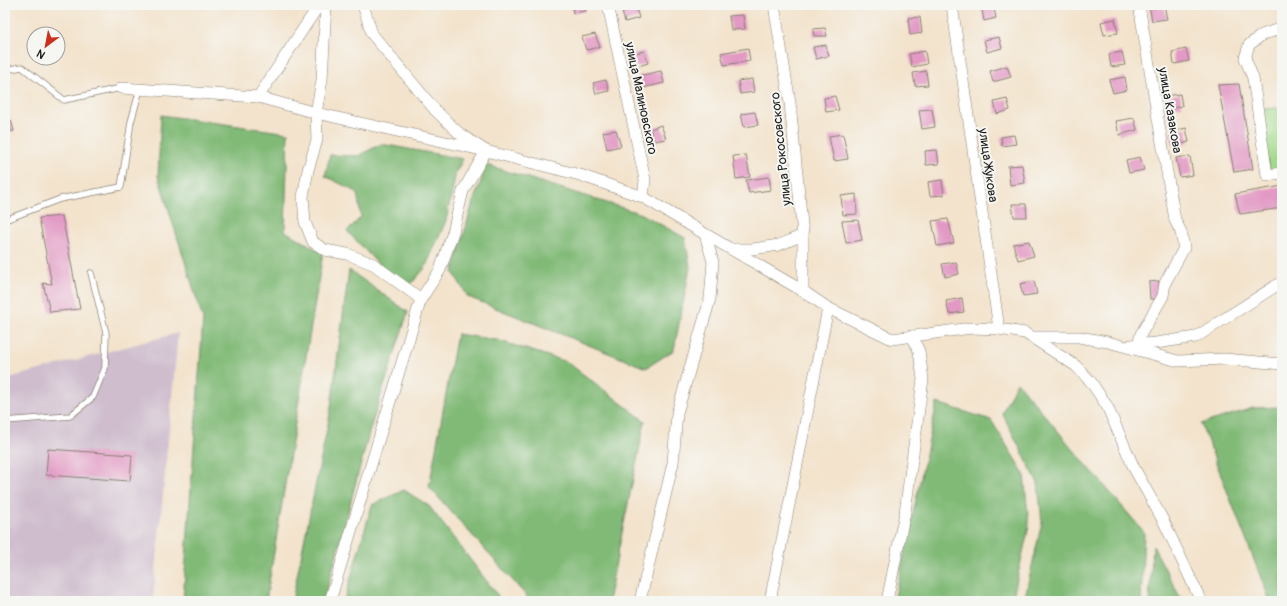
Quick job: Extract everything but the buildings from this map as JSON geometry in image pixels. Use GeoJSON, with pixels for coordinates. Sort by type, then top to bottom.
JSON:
{"type":"FeatureCollection","features":[{"type":"Feature","properties":{"kind":"street"},"geometry":{"type":"LineString","coordinates":[[258,97],[319,5]]}},
{"type":"Feature","properties":{"kind":"street"},"geometry":{"type":"LineString","coordinates":[[326,5],[322,80],[316,113],[317,140],[308,170],[303,197],[305,222],[313,242],[325,250],[347,254],[373,264],[421,299]]}},
{"type":"Feature","properties":{"kind":"street"},"geometry":{"type":"LineString","coordinates":[[364,5],[372,34],[435,110],[460,134],[486,151]]}},
{"type":"Feature","properties":{"kind":"street","name":"улица Малиновского"},"geometry":{"type":"LineString","coordinates":[[608,5],[645,180],[644,197]]}},
{"type":"Feature","properties":{"kind":"street","name":"улица Рокосовского"},"geometry":{"type":"LineString","coordinates":[[774,5],[790,103],[802,235],[803,291]]}},
{"type":"Feature","properties":{"kind":"street","name":"улица Жукова"},"geometry":{"type":"LineString","coordinates":[[952,5],[999,329]]}},
{"type":"Feature","properties":{"kind":"street","name":"улица Казакова"},"geometry":{"type":"LineString","coordinates":[[1138,344],[1141,334],[1163,296],[1165,283],[1184,248],[1181,232],[1176,220],[1139,5]]}},
{"type":"Feature","properties":{"kind":"street"},"geometry":{"type":"LineString","coordinates":[[1282,28],[1262,35],[1249,45],[1245,58],[1253,78],[1268,175],[1282,173]]}},
{"type":"Feature","properties":{"kind":"street"},"geometry":{"type":"LineString","coordinates":[[122,88],[258,97],[316,113],[486,151],[580,175],[644,197],[803,291],[828,308],[892,339],[970,328],[999,329],[1025,333],[1076,366],[1091,382],[1103,400],[1134,468],[1164,522],[1201,601]]}},
{"type":"Feature","properties":{"kind":"street"},"geometry":{"type":"LineString","coordinates":[[330,601],[421,299],[440,270],[454,232],[463,191],[486,151]]}},
{"type":"Feature","properties":{"kind":"street"},"geometry":{"type":"LineString","coordinates":[[640,601],[673,463],[677,413],[710,299],[713,262],[705,234]]}},
{"type":"Feature","properties":{"kind":"street"},"geometry":{"type":"LineString","coordinates":[[731,249],[753,249],[779,245],[802,235]]}},
{"type":"Feature","properties":{"kind":"street"},"geometry":{"type":"LineString","coordinates":[[1119,345],[1156,343],[1196,337],[1282,282]]}},
{"type":"Feature","properties":{"kind":"street"},"geometry":{"type":"LineString","coordinates":[[770,601],[828,308]]}},
{"type":"Feature","properties":{"kind":"street"},"geometry":{"type":"LineString","coordinates":[[887,601],[905,512],[923,379],[919,351],[912,336]]}},
{"type":"Feature","properties":{"kind":"street"},"geometry":{"type":"LineString","coordinates":[[1032,337],[1079,337],[1119,345],[1178,361],[1224,359],[1282,364]]}},
{"type":"Feature","properties":{"kind":"lane"},"geometry":{"type":"LineString","coordinates":[[5,70],[22,67],[64,100],[122,88]]}},
{"type":"Feature","properties":{"kind":"lane"},"geometry":{"type":"LineString","coordinates":[[5,220],[60,199],[121,187],[131,122],[140,89]]}},
{"type":"Feature","properties":{"kind":"lane"},"geometry":{"type":"LineString","coordinates":[[5,421],[70,416],[93,397],[105,368],[106,333],[91,273]]}},
{"type":"Feature","properties":{"kind":"shaded area"},"geometry":{"type":"Polygon","coordinates":[[[178,333],[153,601],[5,601],[5,379],[178,333]]]}},
{"type":"Feature","properties":{"kind":"green space"},"geometry":{"type":"Polygon","coordinates":[[[1282,108],[1282,168],[1269,170],[1259,109],[1282,108]]]}},
{"type":"Feature","properties":{"kind":"green space"},"geometry":{"type":"Polygon","coordinates":[[[161,115],[288,133],[285,231],[323,253],[266,601],[183,601],[203,319],[158,176],[161,115]]]}},
{"type":"Feature","properties":{"kind":"green space"},"geometry":{"type":"Polygon","coordinates":[[[381,144],[463,159],[456,172],[446,221],[425,268],[410,285],[399,286],[347,231],[361,217],[357,192],[325,176],[330,155],[358,156],[381,144]]]}},
{"type":"Feature","properties":{"kind":"green space"},"geometry":{"type":"Polygon","coordinates":[[[487,165],[642,214],[685,238],[690,267],[674,350],[646,368],[468,297],[453,272],[473,202],[487,165]]]}},
{"type":"Feature","properties":{"kind":"green space"},"geometry":{"type":"Polygon","coordinates":[[[349,270],[408,312],[371,426],[324,601],[292,601],[330,414],[349,270]]]}},
{"type":"Feature","properties":{"kind":"green space"},"geometry":{"type":"Polygon","coordinates":[[[457,334],[497,340],[567,362],[645,421],[608,601],[531,601],[429,487],[457,334]]]}},
{"type":"Feature","properties":{"kind":"green space"},"geometry":{"type":"Polygon","coordinates":[[[1017,382],[1144,532],[1141,601],[1024,601],[1042,522],[1038,483],[1002,413],[1017,382]]]}},
{"type":"Feature","properties":{"kind":"green space"},"geometry":{"type":"Polygon","coordinates":[[[937,403],[991,420],[1024,474],[1029,526],[1012,601],[894,601],[937,403]]]}},
{"type":"Feature","properties":{"kind":"green space"},"geometry":{"type":"Polygon","coordinates":[[[1282,407],[1282,601],[1270,601],[1201,424],[1253,408],[1282,407]]]}},
{"type":"Feature","properties":{"kind":"green space"},"geometry":{"type":"Polygon","coordinates":[[[404,490],[429,506],[502,601],[344,601],[372,505],[404,490]]]}},
{"type":"Feature","properties":{"kind":"green space"},"geometry":{"type":"Polygon","coordinates":[[[1153,546],[1182,601],[1149,601],[1153,546]]]}}]}
